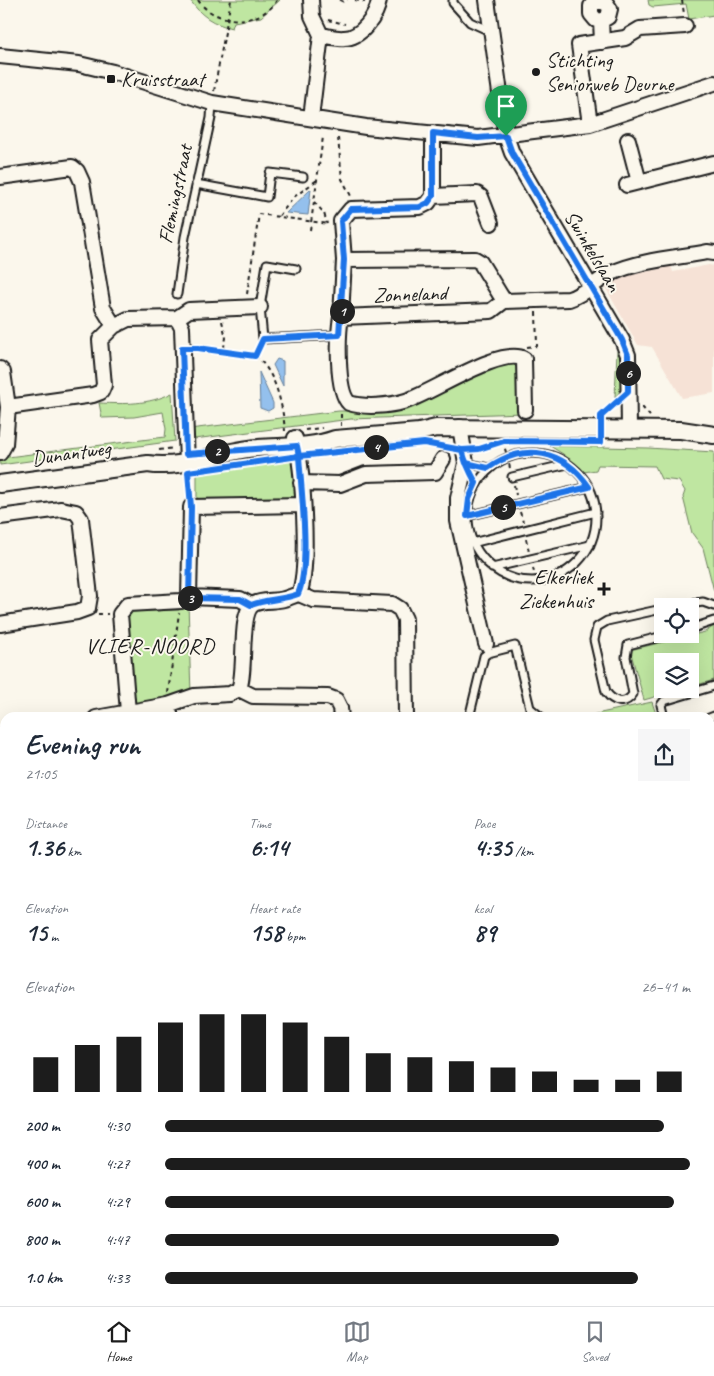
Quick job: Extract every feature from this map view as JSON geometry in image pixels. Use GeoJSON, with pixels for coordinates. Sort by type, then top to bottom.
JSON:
{"type":"FeatureCollection","features":[{"type":"Feature","properties":{"kind":"street"},"geometry":{"type":"LineString","coordinates":[[310,0],[312,16],[321,35],[311,118]]}},
{"type":"Feature","properties":{"kind":"street","name":"Swinkelslaan"},"geometry":{"type":"LineString","coordinates":[[487,0],[506,136],[512,153],[622,340],[628,355],[628,429]]}},
{"type":"Feature","properties":{"kind":"street"},"geometry":{"type":"LineString","coordinates":[[321,35],[343,38],[352,37],[369,24],[378,6],[373,1]]}},
{"type":"Feature","properties":{"kind":"street"},"geometry":{"type":"LineString","coordinates":[[601,21],[602,42]]}},
{"type":"Feature","properties":{"kind":"street"},"geometry":{"type":"LineString","coordinates":[[590,124],[580,45],[625,38],[640,29],[685,26]]}},
{"type":"Feature","properties":{"kind":"street"},"geometry":{"type":"LineString","coordinates":[[0,56],[80,64],[114,72],[212,102],[366,127],[478,138],[590,124],[714,84]]}},
{"type":"Feature","properties":{"kind":"street"},"geometry":{"type":"LineString","coordinates":[[342,226],[345,214],[352,209],[420,207],[428,203],[433,196],[433,133]]}},
{"type":"Feature","properties":{"kind":"street"},"geometry":{"type":"LineString","coordinates":[[628,140],[633,183],[714,163]]}},
{"type":"Feature","properties":{"kind":"street"},"geometry":{"type":"LineString","coordinates":[[0,177],[72,168],[77,171],[82,182],[103,308],[114,326]]}},
{"type":"Feature","properties":{"kind":"street"},"geometry":{"type":"LineString","coordinates":[[433,196],[477,194],[481,197],[491,223]]}},
{"type":"Feature","properties":{"kind":"street","name":"Zonneland"},"geometry":{"type":"LineString","coordinates":[[342,226],[344,260],[341,317],[491,311],[504,301],[569,299],[577,296],[610,274],[628,267],[707,252],[714,253]]}},
{"type":"Feature","properties":{"kind":"street","name":"Zonneland"},"geometry":{"type":"LineString","coordinates":[[344,260],[475,259],[480,262],[504,301]]}},
{"type":"Feature","properties":{"kind":"street"},"geometry":{"type":"LineString","coordinates":[[8,407],[93,395],[101,392],[104,385],[100,340],[114,326],[128,319],[177,318],[189,310],[260,308]]}},
{"type":"Feature","properties":{"kind":"street"},"geometry":{"type":"LineString","coordinates":[[341,317],[339,335],[342,392],[348,403],[356,406],[387,405],[406,401],[497,359],[509,356],[524,359],[525,410]]}},
{"type":"Feature","properties":{"kind":"street"},"geometry":{"type":"LineString","coordinates":[[177,318],[181,322],[187,463]]}},
{"type":"Feature","properties":{"kind":"street"},"geometry":{"type":"LineString","coordinates":[[0,368],[3,372],[8,407],[5,444],[0,454]]}},
{"type":"Feature","properties":{"kind":"street","name":"Dunantweg"},"geometry":{"type":"LineString","coordinates":[[0,484],[148,464],[160,458],[187,463],[212,451],[226,453],[259,448],[274,442],[321,435],[335,439],[424,438],[436,435],[462,444],[490,426],[502,435],[628,429],[681,430],[714,435]]}},
{"type":"Feature","properties":{"kind":"street"},"geometry":{"type":"LineString","coordinates":[[293,439],[303,505],[304,581],[298,594]]}},
{"type":"Feature","properties":{"kind":"street"},"geometry":{"type":"LineString","coordinates":[[462,444],[458,521],[487,649]]}},
{"type":"Feature","properties":{"kind":"street"},"geometry":{"type":"LineString","coordinates":[[301,483],[340,484],[366,474],[435,472],[443,459]]}},
{"type":"Feature","properties":{"kind":"street"},"geometry":{"type":"LineString","coordinates":[[185,599],[191,507],[303,505]]}},
{"type":"Feature","properties":{"kind":"street"},"geometry":{"type":"LineString","coordinates":[[0,517],[61,509],[76,512],[81,519],[90,596],[88,608],[0,624]]}},
{"type":"Feature","properties":{"kind":"street"},"geometry":{"type":"LineString","coordinates":[[251,605],[240,599],[185,599],[128,604],[120,614],[128,712],[169,711],[194,696],[230,694],[239,689],[243,679],[244,614],[251,605],[261,601],[284,599],[298,594],[313,600],[392,604],[400,609],[405,619],[406,712]]}},
{"type":"Feature","properties":{"kind":"street"},"geometry":{"type":"LineString","coordinates":[[239,689],[253,696],[328,697],[336,700],[340,712]]}},
{"type":"Feature","properties":{"kind":"lane"},"geometry":{"type":"LineString","coordinates":[[453,0],[457,8],[470,22],[492,32]]}},
{"type":"Feature","properties":{"kind":"lane","name":"Flemingstraat"},"geometry":{"type":"LineString","coordinates":[[177,294],[196,184],[211,118],[212,102]]}},
{"type":"Feature","properties":{"kind":"lane"},"geometry":{"type":"LineString","coordinates":[[196,184],[267,197],[270,173],[303,177]]}},
{"type":"Feature","properties":{"kind":"lane"},"geometry":{"type":"LineString","coordinates":[[296,269],[268,264],[260,308],[263,339],[339,335]]}},
{"type":"Feature","properties":{"kind":"lane"},"geometry":{"type":"LineString","coordinates":[[462,444],[488,468]]}},
{"type":"Feature","properties":{"kind":"lane"},"geometry":{"type":"LineString","coordinates":[[462,444],[476,483]]}},
{"type":"Feature","properties":{"kind":"lane"},"geometry":{"type":"LineString","coordinates":[[528,452],[549,455],[568,464],[580,474],[589,487],[596,512],[595,529],[590,546],[581,559],[568,570],[554,578],[536,582],[513,579],[492,568],[480,557],[472,543],[467,516],[469,499],[476,483],[488,468],[508,457],[528,452]]}},
{"type":"Feature","properties":{"kind":"lane"},"geometry":{"type":"LineString","coordinates":[[512,477],[568,464]]}},
{"type":"Feature","properties":{"kind":"lane"},"geometry":{"type":"LineString","coordinates":[[467,516],[589,487]]}},
{"type":"Feature","properties":{"kind":"lane"},"geometry":{"type":"LineString","coordinates":[[472,543],[596,512]]}},
{"type":"Feature","properties":{"kind":"lane"},"geometry":{"type":"LineString","coordinates":[[492,568],[590,546]]}},
{"type":"Feature","properties":{"kind":"lane"},"geometry":{"type":"LineString","coordinates":[[699,603],[714,606]]}},
{"type":"Feature","properties":{"kind":"lane"},"geometry":{"type":"LineString","coordinates":[[654,611],[607,621],[597,627],[594,640],[606,692],[616,702],[624,702],[633,694],[626,656],[628,645],[654,638]]}},
{"type":"Feature","properties":{"kind":"lane"},"geometry":{"type":"LineString","coordinates":[[699,626],[714,621]]}},
{"type":"Feature","properties":{"kind":"lane"},"geometry":{"type":"LineString","coordinates":[[470,712],[487,649],[515,646],[530,708],[535,712]]}},
{"type":"Feature","properties":{"kind":"lane"},"geometry":{"type":"LineString","coordinates":[[663,712],[661,705],[664,701],[714,686]]}},
{"type":"Feature","properties":{"kind":"path"},"geometry":{"type":"LineString","coordinates":[[198,0],[215,15],[237,20],[254,16],[268,9],[276,0]]}},
{"type":"Feature","properties":{"kind":"path"},"geometry":{"type":"LineString","coordinates":[[212,102],[231,0]]}},
{"type":"Feature","properties":{"kind":"path"},"geometry":{"type":"LineString","coordinates":[[340,0],[347,0]]}},
{"type":"Feature","properties":{"kind":"path"},"geometry":{"type":"LineString","coordinates":[[325,17],[339,24],[352,23]]}},
{"type":"Feature","properties":{"kind":"path"},"geometry":{"type":"LineString","coordinates":[[310,230],[323,137]]}},
{"type":"Feature","properties":{"kind":"path"},"geometry":{"type":"LineString","coordinates":[[338,138],[342,179],[351,193],[352,209]]}},
{"type":"Feature","properties":{"kind":"path"},"geometry":{"type":"LineString","coordinates":[[279,217],[294,197],[317,180]]}},
{"type":"Feature","properties":{"kind":"path"},"geometry":{"type":"LineString","coordinates":[[314,202],[324,213],[327,224]]}},
{"type":"Feature","properties":{"kind":"path"},"geometry":{"type":"LineString","coordinates":[[246,308],[259,214],[342,226]]}},
{"type":"Feature","properties":{"kind":"path"},"geometry":{"type":"LineString","coordinates":[[521,358],[527,346],[537,346],[536,300]]}},
{"type":"Feature","properties":{"kind":"path"},"geometry":{"type":"LineString","coordinates":[[221,309],[226,338],[223,351]]}},
{"type":"Feature","properties":{"kind":"path"},"geometry":{"type":"LineString","coordinates":[[255,356],[263,339]]}},
{"type":"Feature","properties":{"kind":"path"},"geometry":{"type":"LineString","coordinates":[[182,348],[255,356],[266,367],[283,406],[293,439]]}},
{"type":"Feature","properties":{"kind":"path"},"geometry":{"type":"LineString","coordinates":[[601,430],[601,416],[628,392]]}},
{"type":"Feature","properties":{"kind":"path"},"geometry":{"type":"LineString","coordinates":[[424,438],[462,444],[479,449],[502,435]]}},
{"type":"Feature","properties":{"kind":"path"},"geometry":{"type":"LineString","coordinates":[[187,463],[191,507]]}},
{"type":"Feature","properties":{"kind":"path"},"geometry":{"type":"LineString","coordinates":[[169,711],[169,680],[185,599]]}},
{"type":"Feature","properties":{"kind":"path"},"geometry":{"type":"LineString","coordinates":[[88,608],[95,614],[120,614]]}},
{"type":"Feature","properties":{"kind":"shaded area"},"geometry":{"type":"Polygon","coordinates":[[[709,265],[714,266],[714,393],[682,398],[652,347],[638,345],[605,287],[624,276],[671,266],[673,272],[709,265]]]}},
{"type":"Feature","properties":{"kind":"green space"},"geometry":{"type":"Polygon","coordinates":[[[190,0],[280,0],[261,17],[234,22],[232,28],[208,18],[190,0]]]}},
{"type":"Feature","properties":{"kind":"green space"},"geometry":{"type":"Polygon","coordinates":[[[648,0],[714,0],[714,15],[689,19],[686,4],[653,7],[649,5],[648,0]]]}},
{"type":"Feature","properties":{"kind":"green space"},"geometry":{"type":"Polygon","coordinates":[[[617,351],[620,352],[622,357],[624,376],[619,393],[615,397],[617,351]]]}},
{"type":"Feature","properties":{"kind":"green space"},"geometry":{"type":"Polygon","coordinates":[[[502,362],[512,363],[521,372],[523,413],[351,419],[194,439],[189,429],[339,411],[367,411],[502,362]]]}},
{"type":"Feature","properties":{"kind":"green space"},"geometry":{"type":"Polygon","coordinates":[[[172,393],[175,441],[0,465],[0,458],[165,437],[166,429],[163,412],[134,417],[102,418],[99,403],[145,402],[172,393]]]}},
{"type":"Feature","properties":{"kind":"green space"},"geometry":{"type":"Polygon","coordinates":[[[550,446],[648,448],[714,452],[714,591],[703,548],[692,533],[683,497],[685,491],[679,481],[661,479],[655,466],[598,465],[596,470],[584,472],[563,454],[550,446]]]}},
{"type":"Feature","properties":{"kind":"green space"},"geometry":{"type":"Polygon","coordinates":[[[294,460],[295,498],[197,501],[197,473],[294,460]]]}},
{"type":"Feature","properties":{"kind":"green space"},"geometry":{"type":"Polygon","coordinates":[[[188,603],[191,694],[135,707],[123,617],[126,612],[179,610],[188,603]]]}},
{"type":"Feature","properties":{"kind":"green space"},"geometry":{"type":"Polygon","coordinates":[[[714,626],[714,680],[699,684],[699,653],[654,653],[654,697],[644,700],[630,650],[659,643],[699,643],[699,633],[714,626]]]}},
{"type":"Feature","properties":{"kind":"green space"},"geometry":{"type":"Polygon","coordinates":[[[652,702],[655,712],[605,712],[652,702]]]}},
{"type":"Feature","properties":{"kind":"water"},"geometry":{"type":"Polygon","coordinates":[[[311,189],[308,215],[286,213],[311,189]]]}},
{"type":"Feature","properties":{"kind":"water"},"geometry":{"type":"Polygon","coordinates":[[[277,359],[283,361],[283,386],[273,365],[277,359]]]}},
{"type":"Feature","properties":{"kind":"water"},"geometry":{"type":"Polygon","coordinates":[[[259,372],[273,403],[273,408],[268,411],[260,408],[259,372]]]}},
{"type":"Feature","properties":{"kind":"place","name":"Stichting Seniorweb Deurne"},"geometry":{"type":"Point","coordinates":[536,72]}},
{"type":"Feature","properties":{"kind":"place","name":"Kruisstraat"},"geometry":{"type":"Point","coordinates":[111,79]}},
{"type":"Feature","properties":{"kind":"place","name":"Elkerliek Ziekenhuis"},"geometry":{"type":"Point","coordinates":[604,589]}},
{"type":"Feature","properties":{"kind":"district","name":"VLIER-NOORD"},"geometry":{"type":"Point","coordinates":[150,646]}},
{"type":"Feature","properties":{"kind":"route"},"geometry":{"type":"LineString","coordinates":[[506,136],[478,138],[433,133],[433,196],[428,203],[420,207],[351,209],[345,214],[341,221],[344,260],[339,335],[263,339],[255,356],[198,348],[182,348],[186,454],[212,451],[226,453],[259,448],[275,449],[297,446],[299,456],[188,472],[191,507],[189,598],[240,599],[251,605],[261,601],[284,599],[298,594],[304,581],[303,505],[299,456],[424,443],[462,450],[466,463],[488,468],[508,457],[528,452],[549,455],[568,464],[580,474],[589,487],[467,516],[469,499],[476,483],[466,463],[464,456],[462,450],[479,449],[504,441],[601,442],[601,416],[628,392],[628,355],[622,340],[512,153],[506,136]]}}]}
